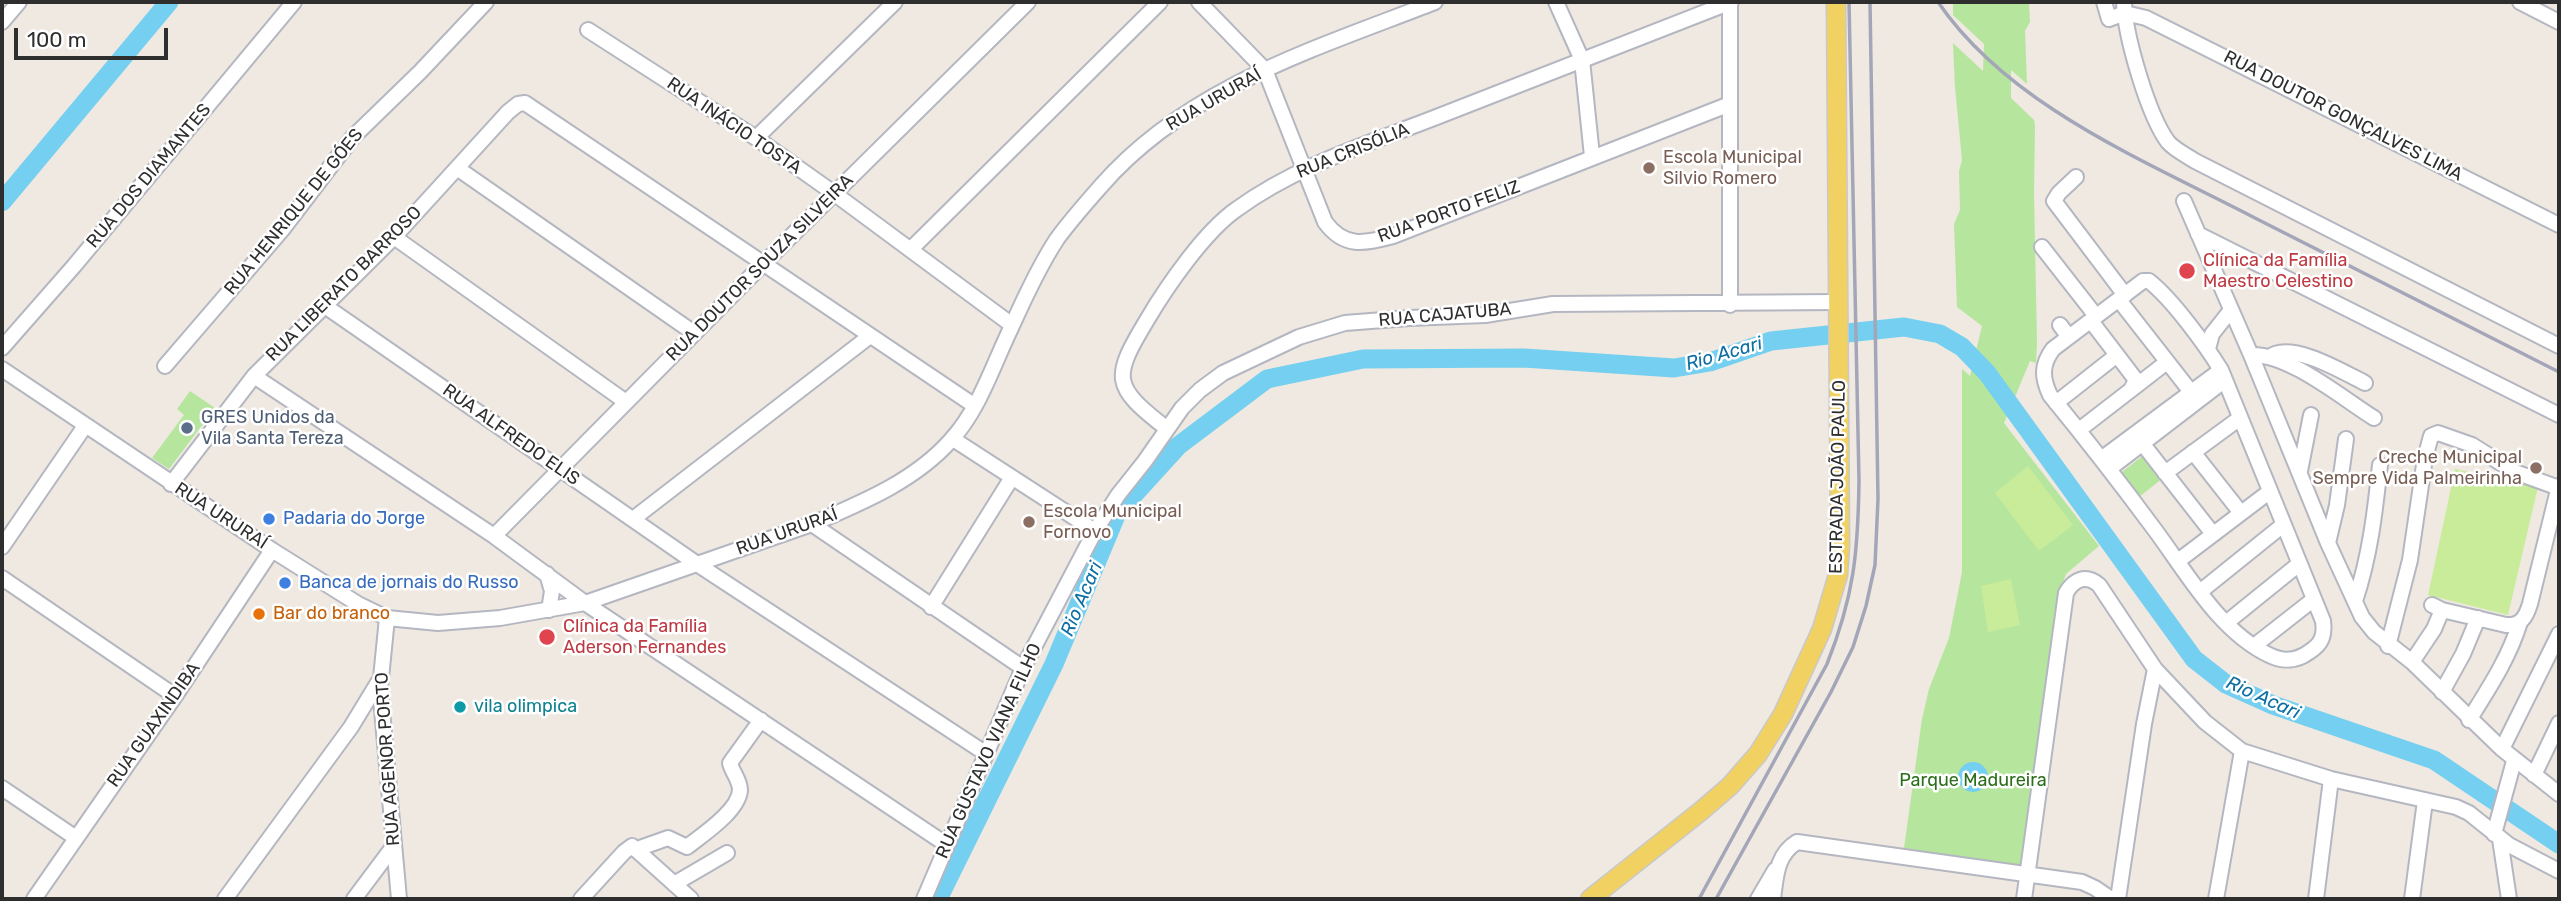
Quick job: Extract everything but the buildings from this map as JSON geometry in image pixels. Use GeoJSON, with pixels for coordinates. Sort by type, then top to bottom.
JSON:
{"type":"FeatureCollection","features":[{"type":"Feature","properties":{"kind":"main road","name":"ESTRADA JOÃO PAULO"},"geometry":{"type":"LineString","coordinates":[[1590,899],[1701,811],[1746,768],[1770,738],[1806,664],[1831,604],[1838,575],[1840,546],[1836,2]]}},
{"type":"Feature","properties":{"kind":"street"},"geometry":{"type":"LineString","coordinates":[[2,22],[19,2]]}},
{"type":"Feature","properties":{"kind":"street","name":"RUA DOS DIAMANTES"},"geometry":{"type":"LineString","coordinates":[[2,348],[295,2]]}},
{"type":"Feature","properties":{"kind":"street","name":"RUA HENRIQUE DE GÓES"},"geometry":{"type":"LineString","coordinates":[[165,366],[275,238],[353,137],[420,72],[485,2]]}},
{"type":"Feature","properties":{"kind":"street"},"geometry":{"type":"LineString","coordinates":[[756,138],[895,2]]}},
{"type":"Feature","properties":{"kind":"street","name":"RUA DOUTOR SOUZA SILVEIRA"},"geometry":{"type":"LineString","coordinates":[[494,536],[763,264],[1028,2]]}},
{"type":"Feature","properties":{"kind":"street"},"geometry":{"type":"LineString","coordinates":[[911,249],[1160,2]]}},
{"type":"Feature","properties":{"kind":"street"},"geometry":{"type":"LineString","coordinates":[[1199,2],[1265,70]]}},
{"type":"Feature","properties":{"kind":"street","name":"RUA URURAÍ"},"geometry":{"type":"LineString","coordinates":[[2,369],[272,550],[358,604],[387,618],[438,623],[500,618],[585,603],[812,524],[848,509],[915,472],[953,439],[975,406],[1012,325],[1057,240],[1119,167],[1156,134],[1218,93],[1265,70],[1435,2]]}},
{"type":"Feature","properties":{"kind":"street"},"geometry":{"type":"LineString","coordinates":[[1556,2],[1582,60],[1592,156]]}},
{"type":"Feature","properties":{"kind":"street"},"geometry":{"type":"LineString","coordinates":[[1730,304],[1731,2]]}},
{"type":"Feature","properties":{"kind":"street","name":"RUA CRISÓLIA"},"geometry":{"type":"LineString","coordinates":[[1166,428],[1136,405],[1122,382],[1125,360],[1139,333],[1186,264],[1226,217],[1254,197],[1303,169],[1731,2]]}},
{"type":"Feature","properties":{"kind":"street","name":"RUA DOUTOR GONÇALVES LIMA"},"geometry":{"type":"LineString","coordinates":[[2104,2],[2109,19],[2124,8],[2146,18],[2559,225]]}},
{"type":"Feature","properties":{"kind":"street"},"geometry":{"type":"LineString","coordinates":[[2520,2],[2559,22]]}},
{"type":"Feature","properties":{"kind":"street"},"geometry":{"type":"LineString","coordinates":[[2124,8],[2138,72],[2164,135],[2171,145],[2195,160],[2559,346]]}},
{"type":"Feature","properties":{"kind":"street","name":"RUA INÁCIO TOSTA"},"geometry":{"type":"LineString","coordinates":[[588,30],[756,138],[1012,325]]}},
{"type":"Feature","properties":{"kind":"street","name":"RUA PORTO FELIZ"},"geometry":{"type":"LineString","coordinates":[[1265,70],[1317,206],[1331,231],[1347,241],[1358,242],[1393,236],[1730,104]]}},
{"type":"Feature","properties":{"kind":"street","name":"RUA LIBERATO BARROSO"},"geometry":{"type":"LineString","coordinates":[[171,484],[254,376],[394,237],[512,108],[525,103],[763,264]]}},
{"type":"Feature","properties":{"kind":"street"},"geometry":{"type":"LineString","coordinates":[[457,167],[694,333]]}},
{"type":"Feature","properties":{"kind":"street"},"geometry":{"type":"LineString","coordinates":[[2076,177],[2054,201],[2191,392]]}},
{"type":"Feature","properties":{"kind":"street"},"geometry":{"type":"LineString","coordinates":[[2184,201],[2300,471],[2328,543],[2355,601],[2374,632],[2388,646],[2412,662],[2514,761],[2559,794]]}},
{"type":"Feature","properties":{"kind":"street"},"geometry":{"type":"LineString","coordinates":[[2198,234],[2559,415]]}},
{"type":"Feature","properties":{"kind":"street"},"geometry":{"type":"LineString","coordinates":[[394,237],[626,402]]}},
{"type":"Feature","properties":{"kind":"street"},"geometry":{"type":"LineString","coordinates":[[2042,247],[2136,380],[2133,387]]}},
{"type":"Feature","properties":{"kind":"street"},"geometry":{"type":"LineString","coordinates":[[763,264],[975,406]]}},
{"type":"Feature","properties":{"kind":"street"},"geometry":{"type":"LineString","coordinates":[[2143,281],[2149,281],[2208,349],[2223,375],[2323,621],[2324,632],[2314,649],[2295,660],[2271,656],[2225,623],[2056,403],[2045,385],[2044,363],[2053,349],[2094,318],[2143,281]]}},
{"type":"Feature","properties":{"kind":"street","name":"RUA CAJATUBA"},"geometry":{"type":"LineString","coordinates":[[1145,461],[1166,428],[1200,390],[1223,373],[1299,337],[1345,323],[1485,315],[1553,304],[1838,307]]}},
{"type":"Feature","properties":{"kind":"street","name":"RUA ALFREDO ELIS"},"geometry":{"type":"LineString","coordinates":[[325,306],[697,564],[985,753]]}},
{"type":"Feature","properties":{"kind":"street"},"geometry":{"type":"LineString","coordinates":[[2208,349],[2212,334],[2231,310]]}},
{"type":"Feature","properties":{"kind":"street"},"geometry":{"type":"LineString","coordinates":[[2060,324],[2069,337]]}},
{"type":"Feature","properties":{"kind":"street"},"geometry":{"type":"LineString","coordinates":[[633,519],[870,336]]}},
{"type":"Feature","properties":{"kind":"street"},"geometry":{"type":"LineString","coordinates":[[2270,356],[2278,352],[2293,352],[2365,383]]}},
{"type":"Feature","properties":{"kind":"street"},"geometry":{"type":"LineString","coordinates":[[2056,403],[2118,355]]}},
{"type":"Feature","properties":{"kind":"street"},"geometry":{"type":"LineString","coordinates":[[2251,355],[2270,356],[2287,363],[2374,418]]}},
{"type":"Feature","properties":{"kind":"street"},"geometry":{"type":"LineString","coordinates":[[2079,430],[2167,362]]}},
{"type":"Feature","properties":{"kind":"street"},"geometry":{"type":"LineString","coordinates":[[2105,464],[2191,392],[2223,375]]}},
{"type":"Feature","properties":{"kind":"street"},"geometry":{"type":"LineString","coordinates":[[2105,464],[2142,443],[2223,375]]}},
{"type":"Feature","properties":{"kind":"street"},"geometry":{"type":"LineString","coordinates":[[254,376],[494,536],[585,603],[947,845]]}},
{"type":"Feature","properties":{"kind":"street"},"geometry":{"type":"LineString","coordinates":[[2300,471],[2311,415]]}},
{"type":"Feature","properties":{"kind":"street"},"geometry":{"type":"LineString","coordinates":[[2165,473],[2240,418]]}},
{"type":"Feature","properties":{"kind":"street"},"geometry":{"type":"LineString","coordinates":[[2,547],[85,426]]}},
{"type":"Feature","properties":{"kind":"street"},"geometry":{"type":"LineString","coordinates":[[2388,646],[2403,594],[2424,458],[2431,436],[2438,433],[2472,445],[2515,472],[2559,487],[2526,617],[2512,625],[2437,607],[2434,629],[2412,662]]}},
{"type":"Feature","properties":{"kind":"street"},"geometry":{"type":"LineString","coordinates":[[953,439],[1095,531]]}},
{"type":"Feature","properties":{"kind":"street"},"geometry":{"type":"LineString","coordinates":[[2328,543],[2337,505],[2346,439]]}},
{"type":"Feature","properties":{"kind":"street"},"geometry":{"type":"LineString","coordinates":[[2142,443],[2213,534]]}},
{"type":"Feature","properties":{"kind":"street"},"geometry":{"type":"LineString","coordinates":[[2193,452],[2241,513]]}},
{"type":"Feature","properties":{"kind":"street","name":"RUA GUSTAVO VIANA FILHO"},"geometry":{"type":"LineString","coordinates":[[924,899],[1023,668],[1095,531],[1118,495],[1145,461]]}},
{"type":"Feature","properties":{"kind":"street"},"geometry":{"type":"LineString","coordinates":[[2355,601],[2372,542],[2380,465]]}},
{"type":"Feature","properties":{"kind":"street"},"geometry":{"type":"LineString","coordinates":[[931,607],[1011,479]]}},
{"type":"Feature","properties":{"kind":"street"},"geometry":{"type":"LineString","coordinates":[[2178,561],[2269,492]]}},
{"type":"Feature","properties":{"kind":"street"},"geometry":{"type":"LineString","coordinates":[[812,524],[1023,668]]}},
{"type":"Feature","properties":{"kind":"street"},"geometry":{"type":"LineString","coordinates":[[2201,591],[2283,525]]}},
{"type":"Feature","properties":{"kind":"street","name":"RUA GUAXINDIBA"},"geometry":{"type":"LineString","coordinates":[[34,899],[175,696],[272,550]]}},
{"type":"Feature","properties":{"kind":"street"},"geometry":{"type":"LineString","coordinates":[[2225,623],[2299,564]]}},
{"type":"Feature","properties":{"kind":"street"},"geometry":{"type":"LineString","coordinates":[[547,574],[552,591],[549,610]]}},
{"type":"Feature","properties":{"kind":"street"},"geometry":{"type":"LineString","coordinates":[[2,579],[175,696]]}},
{"type":"Feature","properties":{"kind":"street"},"geometry":{"type":"LineString","coordinates":[[2024,899],[2066,593],[2072,584],[2082,579],[2089,579],[2099,585],[2155,668],[2205,722],[2242,751],[2331,779],[2456,807],[2559,872]]}},
{"type":"Feature","properties":{"kind":"street"},"geometry":{"type":"LineString","coordinates":[[2254,646],[2314,599]]}},
{"type":"Feature","properties":{"kind":"street","name":"RUA AGENOR PORTO"},"geometry":{"type":"LineString","coordinates":[[387,618],[380,680],[399,899]]}},
{"type":"Feature","properties":{"kind":"street"},"geometry":{"type":"LineString","coordinates":[[2442,692],[2463,654],[2478,618]]}},
{"type":"Feature","properties":{"kind":"street"},"geometry":{"type":"LineString","coordinates":[[2469,720],[2498,672],[2520,622]]}},
{"type":"Feature","properties":{"kind":"street"},"geometry":{"type":"LineString","coordinates":[[2502,749],[2559,634]]}},
{"type":"Feature","properties":{"kind":"street"},"geometry":{"type":"LineString","coordinates":[[2118,899],[2155,668]]}},
{"type":"Feature","properties":{"kind":"street"},"geometry":{"type":"LineString","coordinates":[[225,899],[351,727],[380,680]]}},
{"type":"Feature","properties":{"kind":"street"},"geometry":{"type":"LineString","coordinates":[[637,849],[667,838],[687,847],[722,818],[739,795],[738,781],[730,763],[761,720]]}},
{"type":"Feature","properties":{"kind":"street"},"geometry":{"type":"LineString","coordinates":[[2534,775],[2559,723]]}},
{"type":"Feature","properties":{"kind":"street"},"geometry":{"type":"LineString","coordinates":[[2216,899],[2242,751]]}},
{"type":"Feature","properties":{"kind":"street"},"geometry":{"type":"LineString","coordinates":[[2510,899],[2497,832],[2514,761]]}},
{"type":"Feature","properties":{"kind":"street"},"geometry":{"type":"LineString","coordinates":[[2316,899],[2331,779]]}},
{"type":"Feature","properties":{"kind":"street"},"geometry":{"type":"LineString","coordinates":[[2,788],[76,838]]}},
{"type":"Feature","properties":{"kind":"street"},"geometry":{"type":"LineString","coordinates":[[2412,899],[2425,801]]}},
{"type":"Feature","properties":{"kind":"street"},"geometry":{"type":"LineString","coordinates":[[1758,899],[1787,850],[1797,842],[2082,882],[2111,899]]}},
{"type":"Feature","properties":{"kind":"street"},"geometry":{"type":"LineString","coordinates":[[581,899],[627,848],[632,846],[691,899]]}},
{"type":"Feature","properties":{"kind":"street"},"geometry":{"type":"LineString","coordinates":[[354,899],[393,847]]}},
{"type":"Feature","properties":{"kind":"street"},"geometry":{"type":"LineString","coordinates":[[674,884],[727,853]]}},
{"type":"Feature","properties":{"kind":"street"},"geometry":{"type":"LineString","coordinates":[[1773,899],[1778,864]]}},
{"type":"Feature","properties":{"kind":"green space","name":"Parque Madureira"},"geometry":{"type":"Polygon","coordinates":[[[1953,2],[2029,2],[2030,22],[2025,31],[2027,84],[2011,70],[2011,98],[2034,120],[2035,125],[2036,363],[2030,361],[2004,423],[2099,546],[2066,574],[2058,597],[2023,860],[2017,867],[1904,848],[1922,719],[1929,689],[1949,638],[1962,572],[1962,369],[1970,376],[1982,326],[1957,307],[1954,224],[1960,210],[1959,171],[1962,160],[1953,43],[1983,71],[1984,44],[1953,15],[1953,2]]]}},
{"type":"Feature","properties":{"kind":"green space","name":"GRES Unidos da Vila Santa Tereza"},"geometry":{"type":"Polygon","coordinates":[[[190,391],[215,408],[169,469],[152,458],[184,415],[177,409],[190,391]]]}},
{"type":"Feature","properties":{"kind":"green space"},"geometry":{"type":"Polygon","coordinates":[[[2145,454],[2163,478],[2139,497],[2122,472],[2145,454]]]}},
{"type":"Feature","properties":{"kind":"green space"},"geometry":{"type":"Polygon","coordinates":[[[2028,466],[2073,525],[2039,551],[1995,493],[2028,466]]]}},
{"type":"Feature","properties":{"kind":"green space"},"geometry":{"type":"Polygon","coordinates":[[[2455,469],[2538,487],[2508,615],[2428,595],[2455,469]]]}},
{"type":"Feature","properties":{"kind":"green space"},"geometry":{"type":"Polygon","coordinates":[[[2011,579],[2020,625],[1988,632],[1981,586],[2011,579]]]}},
{"type":"Feature","properties":{"kind":"water"},"geometry":{"type":"Polygon","coordinates":[[[1973,762],[1979,763],[1987,771],[1987,783],[1979,791],[1973,792],[1967,791],[1959,783],[1958,777],[1959,771],[1967,763],[1973,762]]]}},
{"type":"Feature","properties":{"kind":"waterway"},"geometry":{"type":"LineString","coordinates":[[2,202],[169,2]]}},
{"type":"Feature","properties":{"kind":"waterway","name":"Rio Acari"},"geometry":{"type":"LineString","coordinates":[[938,899],[1054,664],[1117,513],[1178,446],[1267,379],[1363,359],[1524,358],[1674,368],[1710,362],[1771,341],[1904,327],[1940,334],[1962,347],[1987,373],[2194,659],[2226,684],[2273,705],[2434,760],[2559,844]]}},
{"type":"Feature","properties":{"kind":"railway"},"geometry":{"type":"LineString","coordinates":[[1699,899],[1827,664],[1843,617],[1853,574],[1859,481],[1849,2]]}},
{"type":"Feature","properties":{"kind":"railway"},"geometry":{"type":"LineString","coordinates":[[1716,899],[1831,692],[1853,647],[1875,565],[1878,499],[1870,2]]}},
{"type":"Feature","properties":{"kind":"railway"},"geometry":{"type":"LineString","coordinates":[[1938,2],[1967,38],[2001,71],[2080,127],[2559,372]]}},
{"type":"Feature","properties":{"kind":"place","name":"Escola Municipal Silvio Romero"},"geometry":{"type":"Point","coordinates":[1649,168]}},
{"type":"Feature","properties":{"kind":"place","name":"Clínica da Família Maestro Celestino"},"geometry":{"type":"Point","coordinates":[2187,271]}},
{"type":"Feature","properties":{"kind":"place","name":"GRES Unidos da Vila Santa Tereza"},"geometry":{"type":"Point","coordinates":[187,428]}},
{"type":"Feature","properties":{"kind":"place","name":"Creche Municipal Sempre Vida Palmeirinha"},"geometry":{"type":"Point","coordinates":[2536,468]}},
{"type":"Feature","properties":{"kind":"place","name":"Padaria do Jorge"},"geometry":{"type":"Point","coordinates":[269,519]}},
{"type":"Feature","properties":{"kind":"place","name":"Escola Municipal Fornovo"},"geometry":{"type":"Point","coordinates":[1029,522]}},
{"type":"Feature","properties":{"kind":"place","name":"Banca de jornais do Russo"},"geometry":{"type":"Point","coordinates":[285,583]}},
{"type":"Feature","properties":{"kind":"place","name":"Bar do branco"},"geometry":{"type":"Point","coordinates":[259,614]}},
{"type":"Feature","properties":{"kind":"place","name":"Clínica da Família Aderson Fernandes"},"geometry":{"type":"Point","coordinates":[547,637]}},
{"type":"Feature","properties":{"kind":"place","name":"vila olimpica"},"geometry":{"type":"Point","coordinates":[460,707]}}]}
